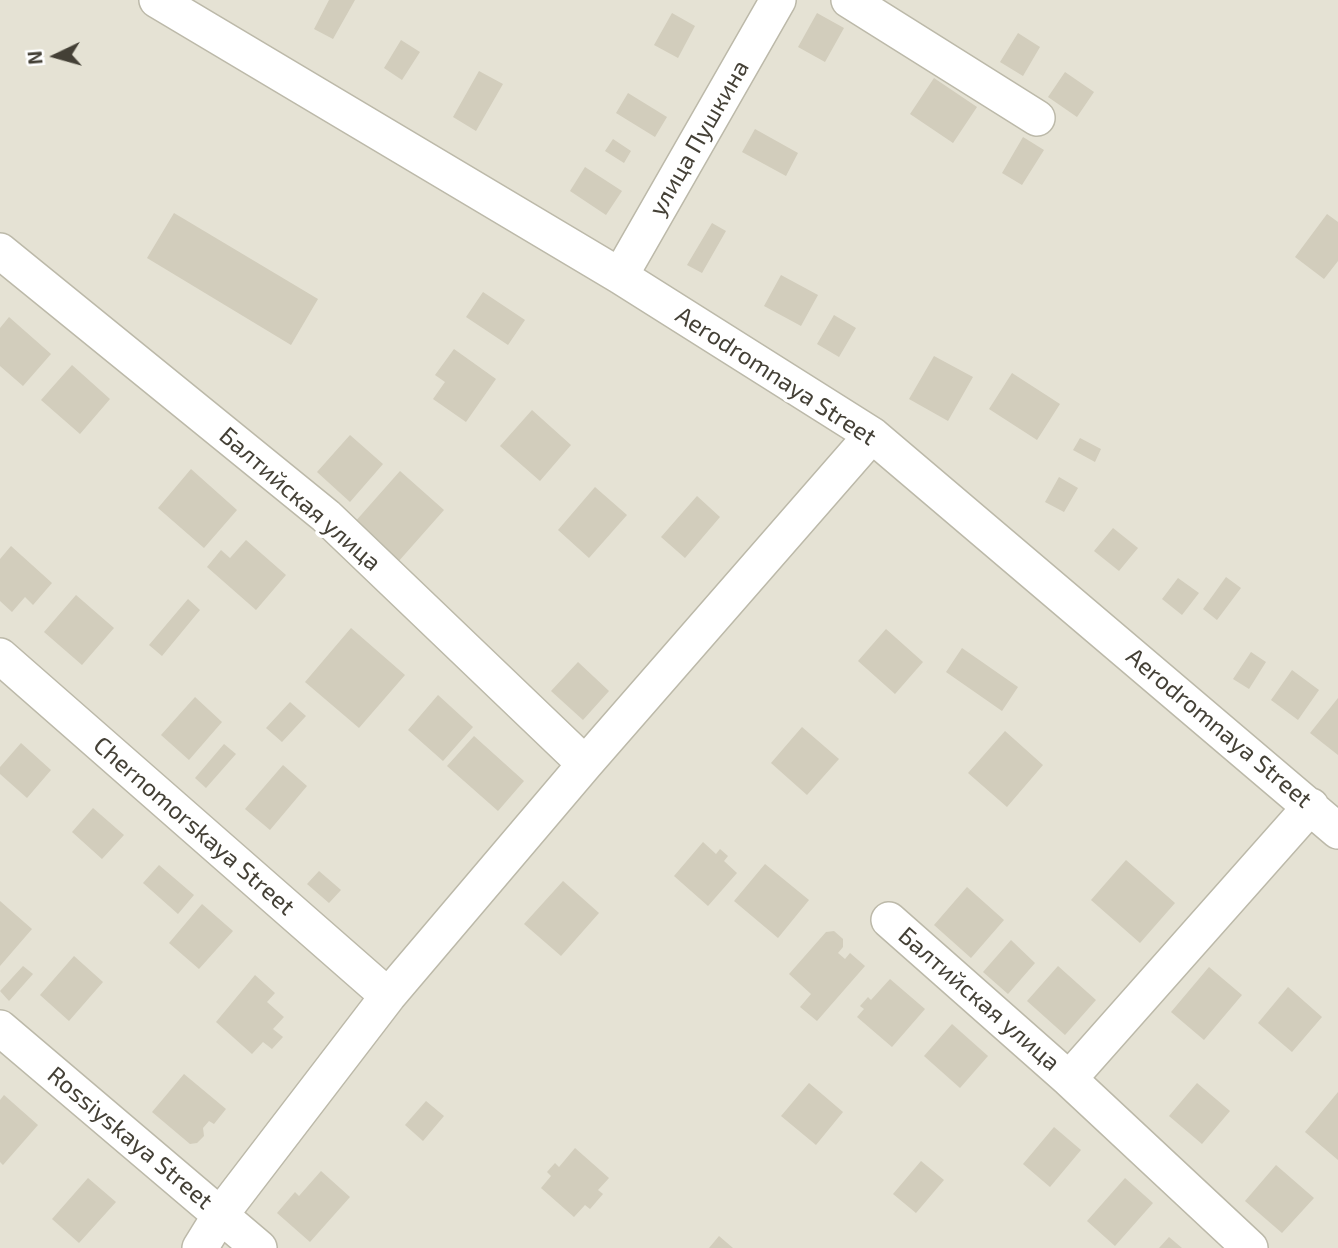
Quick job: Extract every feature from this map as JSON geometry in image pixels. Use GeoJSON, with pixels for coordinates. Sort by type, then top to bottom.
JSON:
{"type":"FeatureCollection","features":[{"type":"Feature","properties":{"kind":"street","name":"Aerodromnaya Street"},"geometry":{"type":"LineString","coordinates":[[157,0],[620,276],[872,436],[1338,831]]}},
{"type":"Feature","properties":{"kind":"street","name":"улица Пушкина"},"geometry":{"type":"LineString","coordinates":[[620,276],[778,0]]}},
{"type":"Feature","properties":{"kind":"street"},"geometry":{"type":"LineString","coordinates":[[849,0],[1037,118]]}},
{"type":"Feature","properties":{"kind":"street","name":"Балтийская улица"},"geometry":{"type":"LineString","coordinates":[[0,251],[326,516],[585,764]]}},
{"type":"Feature","properties":{"kind":"street"},"geometry":{"type":"LineString","coordinates":[[200,1248],[221,1214],[388,996],[585,764],[872,436]]}},
{"type":"Feature","properties":{"kind":"street","name":"Chernomorskaya Street"},"geometry":{"type":"LineString","coordinates":[[0,656],[388,996]]}},
{"type":"Feature","properties":{"kind":"street"},"geometry":{"type":"LineString","coordinates":[[1069,1079],[1311,806]]}},
{"type":"Feature","properties":{"kind":"street","name":"Балтийская улица"},"geometry":{"type":"LineString","coordinates":[[889,920],[1069,1079],[1250,1248]]}},
{"type":"Feature","properties":{"kind":"street","name":"Rossiyskaya Street"},"geometry":{"type":"LineString","coordinates":[[0,1028],[259,1248]]}},
{"type":"Feature","properties":{"kind":"shaded area"},"geometry":{"type":"Polygon","coordinates":[[[0,0],[1338,0],[1338,1248],[0,1248],[0,0]]]}},
{"type":"Feature","properties":{"kind":"building"},"geometry":{"type":"Polygon","coordinates":[[[329,0],[355,0],[333,39],[314,29],[329,0]]]}},
{"type":"Feature","properties":{"kind":"building"},"geometry":{"type":"Polygon","coordinates":[[[672,13],[695,26],[678,58],[654,45],[672,13]]]}},
{"type":"Feature","properties":{"kind":"building"},"geometry":{"type":"Polygon","coordinates":[[[817,13],[844,28],[825,62],[798,47],[817,13]]]}},
{"type":"Feature","properties":{"kind":"building"},"geometry":{"type":"Polygon","coordinates":[[[1018,33],[1040,47],[1023,76],[1000,62],[1018,33]]]}},
{"type":"Feature","properties":{"kind":"building"},"geometry":{"type":"Polygon","coordinates":[[[401,40],[420,52],[402,80],[384,68],[401,40]]]}},
{"type":"Feature","properties":{"kind":"building"},"geometry":{"type":"Polygon","coordinates":[[[479,71],[503,84],[476,131],[453,117],[479,71]]]}},
{"type":"Feature","properties":{"kind":"building"},"geometry":{"type":"Polygon","coordinates":[[[1065,72],[1094,92],[1077,117],[1048,97],[1065,72]]]}},
{"type":"Feature","properties":{"kind":"building"},"geometry":{"type":"Polygon","coordinates":[[[934,78],[977,107],[953,143],[910,114],[934,78]]]}},
{"type":"Feature","properties":{"kind":"building"},"geometry":{"type":"Polygon","coordinates":[[[628,93],[667,117],[655,137],[616,113],[628,93]]]}},
{"type":"Feature","properties":{"kind":"building"},"geometry":{"type":"Polygon","coordinates":[[[755,129],[798,153],[786,176],[742,152],[755,129]]]}},
{"type":"Feature","properties":{"kind":"building"},"geometry":{"type":"Polygon","coordinates":[[[1023,137],[1044,150],[1022,185],[1002,173],[1023,137]]]}},
{"type":"Feature","properties":{"kind":"building"},"geometry":{"type":"Polygon","coordinates":[[[613,139],[631,151],[624,163],[605,151],[613,139]]]}},
{"type":"Feature","properties":{"kind":"building"},"geometry":{"type":"Polygon","coordinates":[[[585,167],[622,191],[606,215],[570,191],[585,167]]]}},
{"type":"Feature","properties":{"kind":"building"},"geometry":{"type":"Polygon","coordinates":[[[174,213],[318,299],[291,345],[147,258],[174,213]]]}},
{"type":"Feature","properties":{"kind":"building"},"geometry":{"type":"Polygon","coordinates":[[[1327,214],[1338,222],[1338,261],[1324,279],[1295,257],[1327,214]]]}},
{"type":"Feature","properties":{"kind":"building"},"geometry":{"type":"Polygon","coordinates":[[[712,223],[726,231],[702,273],[687,265],[712,223]]]}},
{"type":"Feature","properties":{"kind":"building"},"geometry":{"type":"Polygon","coordinates":[[[781,275],[818,295],[801,326],[764,306],[781,275]]]}},
{"type":"Feature","properties":{"kind":"building"},"geometry":{"type":"Polygon","coordinates":[[[483,292],[525,320],[508,345],[466,317],[483,292]]]}},
{"type":"Feature","properties":{"kind":"building"},"geometry":{"type":"Polygon","coordinates":[[[834,315],[856,328],[839,357],[817,344],[834,315]]]}},
{"type":"Feature","properties":{"kind":"building"},"geometry":{"type":"Polygon","coordinates":[[[9,317],[51,354],[23,386],[0,366],[0,328],[9,317]]]}},
{"type":"Feature","properties":{"kind":"building"},"geometry":{"type":"Polygon","coordinates":[[[454,349],[496,379],[466,422],[433,399],[445,382],[435,375],[454,349]]]}},
{"type":"Feature","properties":{"kind":"building"},"geometry":{"type":"Polygon","coordinates":[[[934,356],[973,377],[948,421],[909,399],[934,356]]]}},
{"type":"Feature","properties":{"kind":"building"},"geometry":{"type":"Polygon","coordinates":[[[72,365],[110,399],[80,434],[41,400],[72,365]]]}},
{"type":"Feature","properties":{"kind":"building"},"geometry":{"type":"Polygon","coordinates":[[[1012,373],[1060,404],[1037,440],[989,409],[1012,373]]]}},
{"type":"Feature","properties":{"kind":"building"},"geometry":{"type":"Polygon","coordinates":[[[532,410],[571,445],[540,481],[500,446],[532,410]]]}},
{"type":"Feature","properties":{"kind":"building"},"geometry":{"type":"Polygon","coordinates":[[[350,435],[383,464],[350,502],[317,472],[350,435]]]}},
{"type":"Feature","properties":{"kind":"building"},"geometry":{"type":"Polygon","coordinates":[[[1080,438],[1101,449],[1095,462],[1073,450],[1080,438]]]}},
{"type":"Feature","properties":{"kind":"building"},"geometry":{"type":"Polygon","coordinates":[[[191,469],[237,510],[204,548],[158,508],[191,469]]]}},
{"type":"Feature","properties":{"kind":"building"},"geometry":{"type":"Polygon","coordinates":[[[400,471],[444,510],[398,562],[354,523],[400,471]]]}},
{"type":"Feature","properties":{"kind":"building"},"geometry":{"type":"Polygon","coordinates":[[[1059,477],[1078,488],[1064,512],[1045,502],[1059,477]]]}},
{"type":"Feature","properties":{"kind":"building"},"geometry":{"type":"Polygon","coordinates":[[[595,487],[627,515],[589,558],[558,530],[595,487]]]}},
{"type":"Feature","properties":{"kind":"building"},"geometry":{"type":"Polygon","coordinates":[[[697,496],[720,517],[685,558],[661,537],[697,496]]]}},
{"type":"Feature","properties":{"kind":"building"},"geometry":{"type":"Polygon","coordinates":[[[1113,528],[1138,548],[1119,571],[1094,551],[1113,528]]]}},
{"type":"Feature","properties":{"kind":"building"},"geometry":{"type":"Polygon","coordinates":[[[246,540],[286,575],[256,610],[207,567],[221,550],[230,558],[246,540]]]}},
{"type":"Feature","properties":{"kind":"building"},"geometry":{"type":"Polygon","coordinates":[[[11,546],[52,583],[33,605],[25,597],[12,612],[0,601],[0,559],[11,546]]]}},
{"type":"Feature","properties":{"kind":"building"},"geometry":{"type":"Polygon","coordinates":[[[1226,577],[1241,588],[1217,620],[1203,609],[1226,577]]]}},
{"type":"Feature","properties":{"kind":"building"},"geometry":{"type":"Polygon","coordinates":[[[1178,578],[1199,593],[1182,615],[1162,599],[1178,578]]]}},
{"type":"Feature","properties":{"kind":"building"},"geometry":{"type":"Polygon","coordinates":[[[76,595],[114,628],[82,665],[44,632],[76,595]]]}},
{"type":"Feature","properties":{"kind":"building"},"geometry":{"type":"Polygon","coordinates":[[[188,599],[200,610],[162,656],[149,645],[188,599]]]}},
{"type":"Feature","properties":{"kind":"building"},"geometry":{"type":"Polygon","coordinates":[[[351,628],[405,675],[359,728],[305,682],[351,628]]]}},
{"type":"Feature","properties":{"kind":"building"},"geometry":{"type":"Polygon","coordinates":[[[886,629],[923,662],[895,694],[858,661],[886,629]]]}},
{"type":"Feature","properties":{"kind":"building"},"geometry":{"type":"Polygon","coordinates":[[[962,648],[1018,687],[1002,711],[946,672],[962,648]]]}},
{"type":"Feature","properties":{"kind":"building"},"geometry":{"type":"Polygon","coordinates":[[[1251,652],[1266,662],[1249,689],[1233,679],[1251,652]]]}},
{"type":"Feature","properties":{"kind":"building"},"geometry":{"type":"Polygon","coordinates":[[[578,662],[609,691],[583,720],[551,691],[578,662]]]}},
{"type":"Feature","properties":{"kind":"building"},"geometry":{"type":"Polygon","coordinates":[[[1292,670],[1319,690],[1298,720],[1271,700],[1292,670]]]}},
{"type":"Feature","properties":{"kind":"building"},"geometry":{"type":"Polygon","coordinates":[[[438,695],[473,727],[443,761],[408,730],[438,695]]]}},
{"type":"Feature","properties":{"kind":"building"},"geometry":{"type":"Polygon","coordinates":[[[195,697],[222,722],[189,760],[161,735],[195,697]]]}},
{"type":"Feature","properties":{"kind":"building"},"geometry":{"type":"Polygon","coordinates":[[[1338,698],[1338,755],[1310,733],[1338,698]]]}},
{"type":"Feature","properties":{"kind":"building"},"geometry":{"type":"Polygon","coordinates":[[[290,702],[306,716],[282,742],[266,728],[290,702]]]}},
{"type":"Feature","properties":{"kind":"building"},"geometry":{"type":"Polygon","coordinates":[[[802,727],[839,759],[807,795],[771,763],[802,727]]]}},
{"type":"Feature","properties":{"kind":"building"},"geometry":{"type":"Polygon","coordinates":[[[1005,731],[1043,765],[1007,807],[968,773],[1005,731]]]}},
{"type":"Feature","properties":{"kind":"building"},"geometry":{"type":"Polygon","coordinates":[[[474,736],[524,781],[498,811],[447,766],[474,736]]]}},
{"type":"Feature","properties":{"kind":"building"},"geometry":{"type":"Polygon","coordinates":[[[21,743],[51,770],[27,798],[0,774],[0,767],[21,743]]]}},
{"type":"Feature","properties":{"kind":"building"},"geometry":{"type":"Polygon","coordinates":[[[224,744],[236,754],[206,788],[195,778],[224,744]]]}},
{"type":"Feature","properties":{"kind":"building"},"geometry":{"type":"Polygon","coordinates":[[[283,765],[307,786],[270,830],[245,809],[283,765]]]}},
{"type":"Feature","properties":{"kind":"building"},"geometry":{"type":"Polygon","coordinates":[[[93,808],[124,835],[102,859],[72,832],[93,808]]]}},
{"type":"Feature","properties":{"kind":"building"},"geometry":{"type":"Polygon","coordinates":[[[703,842],[716,854],[720,849],[728,856],[724,861],[737,873],[708,906],[674,876],[703,842]]]}},
{"type":"Feature","properties":{"kind":"building"},"geometry":{"type":"Polygon","coordinates":[[[1126,860],[1175,903],[1140,943],[1091,900],[1126,860]]]}},
{"type":"Feature","properties":{"kind":"building"},"geometry":{"type":"Polygon","coordinates":[[[765,864],[809,900],[778,938],[734,901],[765,864]]]}},
{"type":"Feature","properties":{"kind":"building"},"geometry":{"type":"Polygon","coordinates":[[[159,865],[194,895],[178,914],[143,883],[159,865]]]}},
{"type":"Feature","properties":{"kind":"building"},"geometry":{"type":"Polygon","coordinates":[[[319,871],[341,890],[329,903],[307,884],[319,871]]]}},
{"type":"Feature","properties":{"kind":"building"},"geometry":{"type":"Polygon","coordinates":[[[563,881],[599,913],[561,956],[524,924],[563,881]]]}},
{"type":"Feature","properties":{"kind":"building"},"geometry":{"type":"Polygon","coordinates":[[[967,887],[1004,920],[971,958],[934,925],[967,887]]]}},
{"type":"Feature","properties":{"kind":"building"},"geometry":{"type":"Polygon","coordinates":[[[0,901],[32,929],[0,966],[0,901]]]}},
{"type":"Feature","properties":{"kind":"building"},"geometry":{"type":"Polygon","coordinates":[[[202,904],[233,931],[199,969],[169,943],[202,904]]]}},
{"type":"Feature","properties":{"kind":"building"},"geometry":{"type":"Polygon","coordinates":[[[834,931],[843,939],[843,947],[838,953],[845,959],[850,953],[865,966],[817,1021],[800,1007],[811,994],[789,974],[826,932],[834,931]]]}},
{"type":"Feature","properties":{"kind":"building"},"geometry":{"type":"Polygon","coordinates":[[[1011,940],[1035,963],[1008,994],[983,972],[1011,940]]]}},
{"type":"Feature","properties":{"kind":"building"},"geometry":{"type":"Polygon","coordinates":[[[74,956],[103,982],[69,1021],[40,995],[74,956]]]}},
{"type":"Feature","properties":{"kind":"building"},"geometry":{"type":"Polygon","coordinates":[[[23,966],[33,974],[9,1001],[0,991],[23,966]]]}},
{"type":"Feature","properties":{"kind":"building"},"geometry":{"type":"Polygon","coordinates":[[[1058,966],[1096,1000],[1065,1035],[1027,1001],[1058,966]]]}},
{"type":"Feature","properties":{"kind":"building"},"geometry":{"type":"Polygon","coordinates":[[[1209,967],[1242,995],[1204,1040],[1171,1012],[1209,967]]]}},
{"type":"Feature","properties":{"kind":"building"},"geometry":{"type":"Polygon","coordinates":[[[255,975],[275,993],[267,1002],[284,1017],[273,1029],[283,1037],[272,1049],[263,1042],[252,1054],[216,1022],[255,975]]]}},
{"type":"Feature","properties":{"kind":"building"},"geometry":{"type":"Polygon","coordinates":[[[890,979],[925,1009],[892,1047],[857,1017],[864,1009],[860,1006],[868,997],[871,1000],[890,979]]]}},
{"type":"Feature","properties":{"kind":"building"},"geometry":{"type":"Polygon","coordinates":[[[1288,987],[1322,1017],[1292,1052],[1258,1023],[1288,987]]]}},
{"type":"Feature","properties":{"kind":"building"},"geometry":{"type":"Polygon","coordinates":[[[952,1024],[988,1056],[960,1088],[924,1056],[952,1024]]]}},
{"type":"Feature","properties":{"kind":"building"},"geometry":{"type":"Polygon","coordinates":[[[184,1074],[226,1109],[214,1124],[209,1121],[203,1128],[204,1136],[197,1143],[190,1144],[152,1112],[184,1074]]]}},
{"type":"Feature","properties":{"kind":"building"},"geometry":{"type":"Polygon","coordinates":[[[809,1083],[843,1112],[816,1145],[781,1116],[809,1083]]]}},
{"type":"Feature","properties":{"kind":"building"},"geometry":{"type":"Polygon","coordinates":[[[1197,1083],[1230,1111],[1202,1144],[1169,1116],[1197,1083]]]}},
{"type":"Feature","properties":{"kind":"building"},"geometry":{"type":"Polygon","coordinates":[[[1338,1092],[1338,1160],[1305,1132],[1338,1092]]]}},
{"type":"Feature","properties":{"kind":"building"},"geometry":{"type":"Polygon","coordinates":[[[4,1095],[38,1125],[3,1165],[0,1162],[0,1100],[4,1095]]]}},
{"type":"Feature","properties":{"kind":"building"},"geometry":{"type":"Polygon","coordinates":[[[426,1101],[444,1116],[423,1141],[405,1125],[426,1101]]]}},
{"type":"Feature","properties":{"kind":"building"},"geometry":{"type":"Polygon","coordinates":[[[1054,1127],[1081,1150],[1050,1187],[1023,1164],[1054,1127]]]}},
{"type":"Feature","properties":{"kind":"building"},"geometry":{"type":"Polygon","coordinates":[[[575,1148],[609,1178],[598,1190],[603,1194],[590,1209],[585,1205],[574,1217],[541,1188],[551,1176],[547,1172],[555,1163],[559,1167],[575,1148]]]}},
{"type":"Feature","properties":{"kind":"building"},"geometry":{"type":"Polygon","coordinates":[[[921,1161],[944,1180],[916,1213],[893,1194],[921,1161]]]}},
{"type":"Feature","properties":{"kind":"building"},"geometry":{"type":"Polygon","coordinates":[[[1276,1165],[1314,1198],[1282,1233],[1245,1201],[1276,1165]]]}},
{"type":"Feature","properties":{"kind":"building"},"geometry":{"type":"Polygon","coordinates":[[[321,1171],[350,1197],[310,1242],[277,1213],[295,1192],[299,1196],[321,1171]]]}},
{"type":"Feature","properties":{"kind":"building"},"geometry":{"type":"Polygon","coordinates":[[[88,1178],[116,1202],[79,1243],[52,1219],[88,1178]]]}},
{"type":"Feature","properties":{"kind":"building"},"geometry":{"type":"Polygon","coordinates":[[[1125,1178],[1153,1203],[1115,1246],[1087,1221],[1125,1178]]]}},
{"type":"Feature","properties":{"kind":"building"},"geometry":{"type":"Polygon","coordinates":[[[719,1236],[733,1248],[709,1248],[719,1236]]]}},
{"type":"Feature","properties":{"kind":"building"},"geometry":{"type":"Polygon","coordinates":[[[1169,1237],[1182,1248],[1159,1248],[1169,1237]]]}}]}
